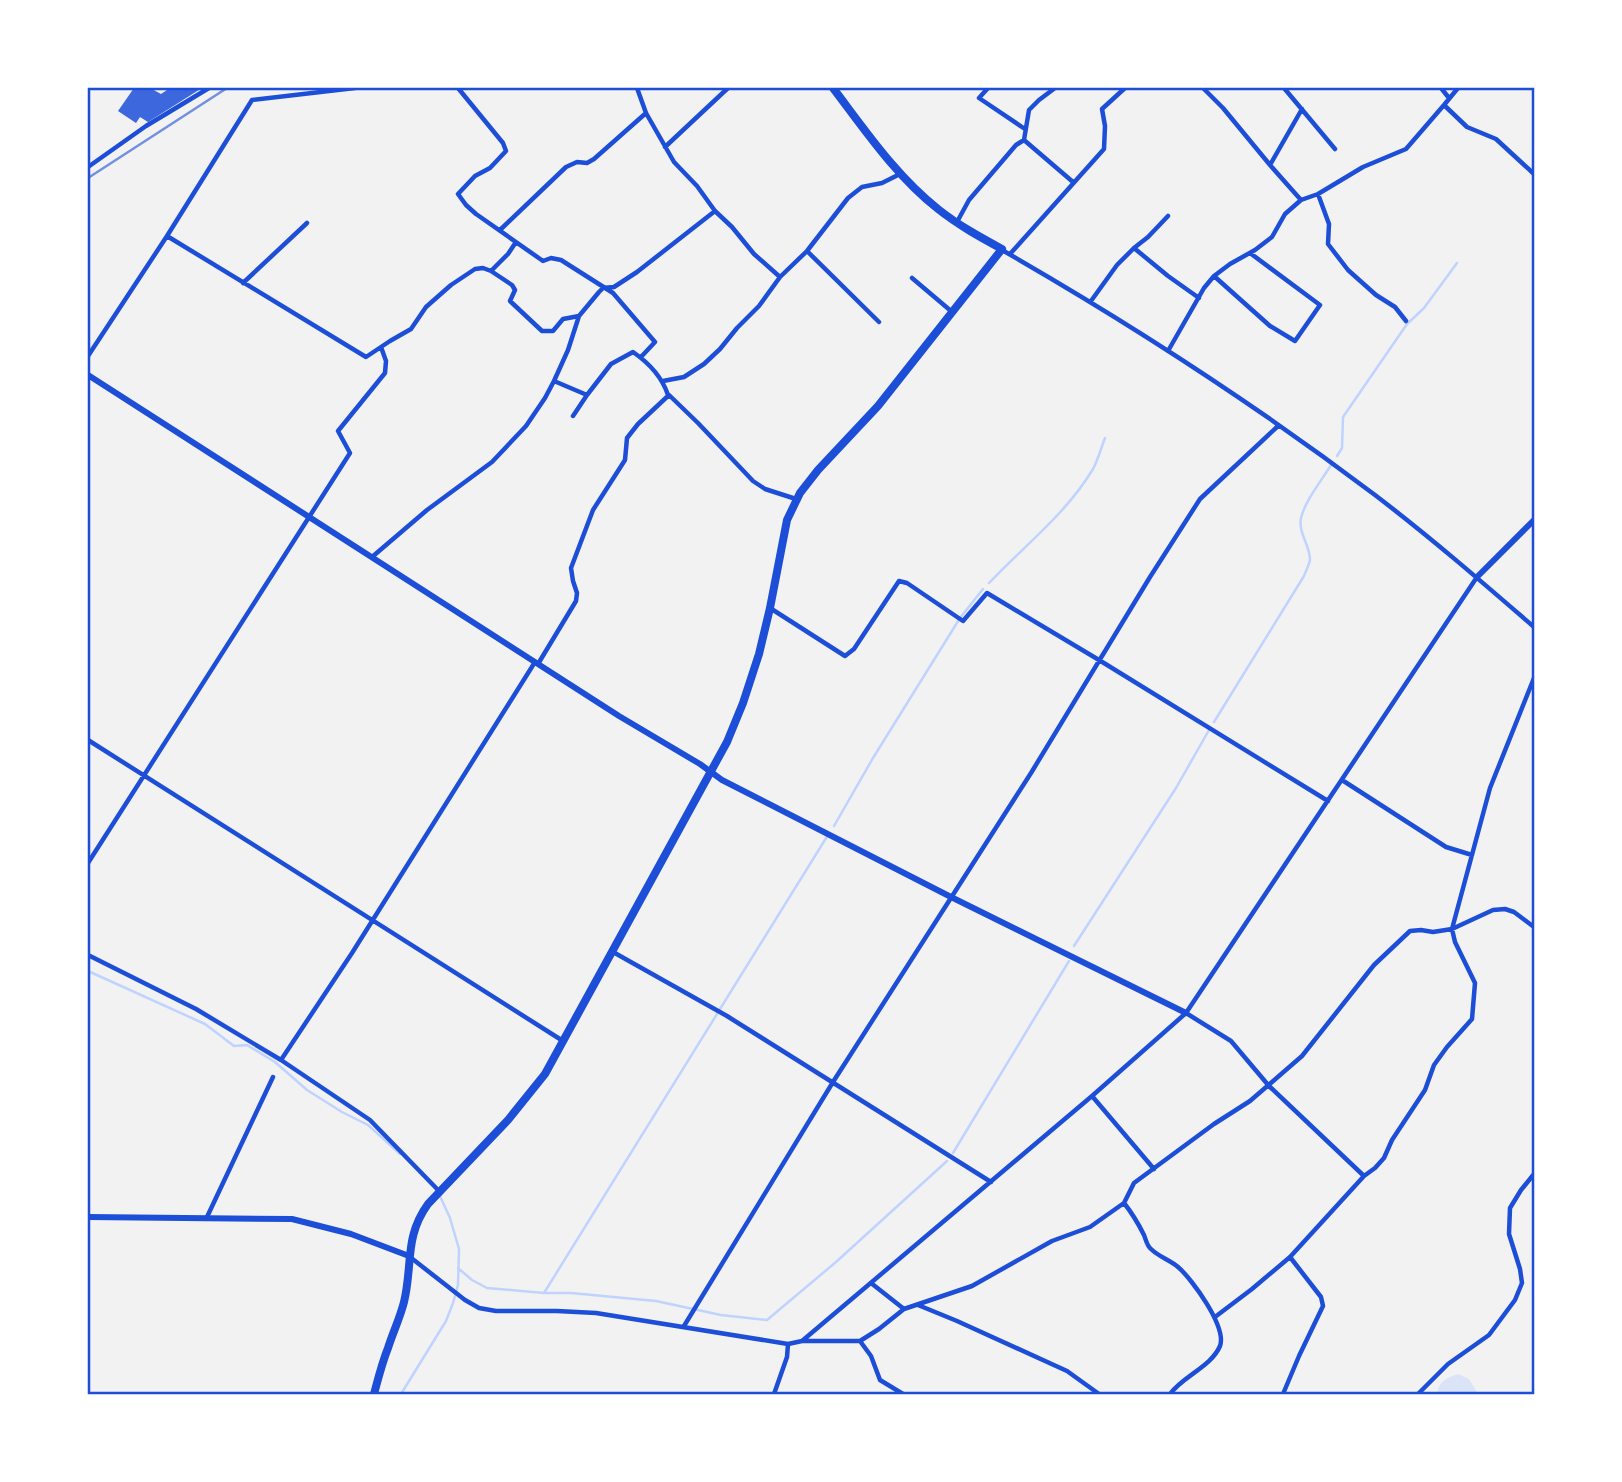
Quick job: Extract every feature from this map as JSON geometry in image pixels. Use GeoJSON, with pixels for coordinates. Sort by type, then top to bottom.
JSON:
{"type":"FeatureCollection","features":[{"type":"Feature","properties":{"kind":"main road"},"geometry":{"type":"LineString","coordinates":[[374,1395],[404,1302],[409,1256],[419,1218],[439,1191],[541,1081],[727,742],[759,653],[785,528],[796,499],[809,479],[878,406],[1002,249],[936,208],[900,174],[833,88]]}},
{"type":"Feature","properties":{"kind":"street"},"geometry":{"type":"LineString","coordinates":[[88,167],[146,126],[209,88]]}},
{"type":"Feature","properties":{"kind":"street"},"geometry":{"type":"LineString","coordinates":[[88,356],[252,100],[355,88]]}},
{"type":"Feature","properties":{"kind":"street"},"geometry":{"type":"LineString","coordinates":[[458,88],[503,143],[506,151],[458,194],[476,214],[543,261],[551,258],[561,260],[613,293],[655,342],[641,358]]}},
{"type":"Feature","properties":{"kind":"street"},"geometry":{"type":"LineString","coordinates":[[637,88],[646,113],[674,162],[754,254],[780,278]]}},
{"type":"Feature","properties":{"kind":"street"},"geometry":{"type":"LineString","coordinates":[[665,147],[728,88]]}},
{"type":"Feature","properties":{"kind":"street"},"geometry":{"type":"LineString","coordinates":[[988,88],[979,98],[1025,129]]}},
{"type":"Feature","properties":{"kind":"street"},"geometry":{"type":"LineString","coordinates":[[1024,140],[1029,110],[1055,88]]}},
{"type":"Feature","properties":{"kind":"street"},"geometry":{"type":"LineString","coordinates":[[1010,254],[1104,149],[1102,109],[1125,88]]}},
{"type":"Feature","properties":{"kind":"street"},"geometry":{"type":"LineString","coordinates":[[1203,88],[1301,200]]}},
{"type":"Feature","properties":{"kind":"street"},"geometry":{"type":"LineString","coordinates":[[1284,88],[1335,149]]}},
{"type":"Feature","properties":{"kind":"street"},"geometry":{"type":"LineString","coordinates":[[1441,88],[1448,98]]}},
{"type":"Feature","properties":{"kind":"street"},"geometry":{"type":"LineString","coordinates":[[1168,351],[1214,276],[1272,237],[1285,214],[1301,200],[1318,194],[1363,167],[1406,149],[1458,88]]}},
{"type":"Feature","properties":{"kind":"street"},"geometry":{"type":"LineString","coordinates":[[1444,105],[1467,127],[1496,139],[1535,174]]}},
{"type":"Feature","properties":{"kind":"street"},"geometry":{"type":"LineString","coordinates":[[1270,165],[1302,109]]}},
{"type":"Feature","properties":{"kind":"street"},"geometry":{"type":"LineString","coordinates":[[500,230],[566,167],[594,159],[646,113]]}},
{"type":"Feature","properties":{"kind":"street"},"geometry":{"type":"LineString","coordinates":[[1024,140],[1073,183]]}},
{"type":"Feature","properties":{"kind":"street"},"geometry":{"type":"LineString","coordinates":[[957,222],[969,200],[1016,145],[1024,140]]}},
{"type":"Feature","properties":{"kind":"street"},"geometry":{"type":"LineString","coordinates":[[663,381],[684,377],[704,365],[807,251],[848,198],[862,187],[882,183],[900,174]]}},
{"type":"Feature","properties":{"kind":"street"},"geometry":{"type":"LineString","coordinates":[[1318,194],[1329,224],[1328,244],[1348,270],[1376,295],[1395,307],[1406,321]]}},
{"type":"Feature","properties":{"kind":"street"},"geometry":{"type":"LineString","coordinates":[[372,557],[427,510],[492,462],[526,426],[554,381],[579,316],[603,288],[614,287],[637,272],[715,211]]}},
{"type":"Feature","properties":{"kind":"street"},"geometry":{"type":"LineString","coordinates":[[1091,301],[1117,265],[1168,216]]}},
{"type":"Feature","properties":{"kind":"street"},"geometry":{"type":"LineString","coordinates":[[243,283],[307,223]]}},
{"type":"Feature","properties":{"kind":"street"},"geometry":{"type":"LineString","coordinates":[[166,236],[366,357],[411,329],[426,307],[475,269],[491,271],[513,285],[515,290],[510,301],[542,331],[553,331],[563,320],[579,316]]}},
{"type":"Feature","properties":{"kind":"street"},"geometry":{"type":"LineString","coordinates":[[491,271],[516,242]]}},
{"type":"Feature","properties":{"kind":"street"},"geometry":{"type":"LineString","coordinates":[[1134,248],[1199,298]]}},
{"type":"Feature","properties":{"kind":"street"},"geometry":{"type":"LineString","coordinates":[[1002,249],[1091,301],[1221,384],[1375,495],[1535,627]]}},
{"type":"Feature","properties":{"kind":"street"},"geometry":{"type":"LineString","coordinates":[[807,251],[879,323]]}},
{"type":"Feature","properties":{"kind":"street"},"geometry":{"type":"LineString","coordinates":[[1214,276],[1270,326],[1295,341],[1320,304],[1250,253]]}},
{"type":"Feature","properties":{"kind":"street"},"geometry":{"type":"LineString","coordinates":[[912,278],[951,312]]}},
{"type":"Feature","properties":{"kind":"street"},"geometry":{"type":"LineString","coordinates":[[88,863],[350,453],[338,431],[386,373],[386,361],[381,347]]}},
{"type":"Feature","properties":{"kind":"street"},"geometry":{"type":"LineString","coordinates":[[573,416],[611,364],[633,352],[663,381],[668,395],[753,481],[765,489],[796,499]]}},
{"type":"Feature","properties":{"kind":"street"},"geometry":{"type":"LineString","coordinates":[[88,375],[722,780],[1186,1013],[1231,1041],[1269,1086],[1364,1176]]}},
{"type":"Feature","properties":{"kind":"street"},"geometry":{"type":"LineString","coordinates":[[554,381],[587,395]]}},
{"type":"Feature","properties":{"kind":"street"},"geometry":{"type":"LineString","coordinates":[[281,1060],[576,601],[577,593],[571,568],[593,510],[625,460],[627,438],[668,395]]}},
{"type":"Feature","properties":{"kind":"street"},"geometry":{"type":"LineString","coordinates":[[684,1326],[833,1082],[1031,773],[1200,499],[1278,426]]}},
{"type":"Feature","properties":{"kind":"street"},"geometry":{"type":"LineString","coordinates":[[802,1341],[1186,1013],[1477,577],[1535,520]]}},
{"type":"Feature","properties":{"kind":"street"},"geometry":{"type":"LineString","coordinates":[[770,608],[845,656],[854,649],[900,581],[963,621],[987,593],[1328,801]]}},
{"type":"Feature","properties":{"kind":"street"},"geometry":{"type":"LineString","coordinates":[[1215,1317],[1290,1256],[1384,1158],[1392,1140],[1425,1090],[1434,1065],[1472,1019],[1475,983],[1455,942],[1452,929],[1490,788],[1535,678]]}},
{"type":"Feature","properties":{"kind":"street"},"geometry":{"type":"LineString","coordinates":[[88,740],[564,1041]]}},
{"type":"Feature","properties":{"kind":"street"},"geometry":{"type":"LineString","coordinates":[[1342,780],[1446,847],[1472,855]]}},
{"type":"Feature","properties":{"kind":"street"},"geometry":{"type":"LineString","coordinates":[[88,1217],[292,1219],[351,1234],[409,1256],[479,1308],[496,1311],[596,1313],[788,1344],[802,1341],[860,1341],[905,1309],[972,1286],[1052,1241],[1090,1227],[1124,1203],[1134,1183],[1250,1101],[1301,1056],[1374,965],[1410,931],[1452,929],[1493,911],[1505,909],[1535,927]]}},
{"type":"Feature","properties":{"kind":"street"},"geometry":{"type":"LineString","coordinates":[[613,952],[727,1016],[991,1182]]}},
{"type":"Feature","properties":{"kind":"street"},"geometry":{"type":"LineString","coordinates":[[88,955],[197,1009],[281,1060],[370,1120],[439,1191]]}},
{"type":"Feature","properties":{"kind":"street"},"geometry":{"type":"LineString","coordinates":[[206,1217],[272,1077]]}},
{"type":"Feature","properties":{"kind":"street"},"geometry":{"type":"LineString","coordinates":[[1092,1096],[1154,1169]]}},
{"type":"Feature","properties":{"kind":"street"},"geometry":{"type":"LineString","coordinates":[[1418,1395],[1448,1364],[1489,1335],[1515,1300],[1522,1283],[1509,1234],[1510,1208],[1535,1174]]}},
{"type":"Feature","properties":{"kind":"street"},"geometry":{"type":"LineString","coordinates":[[1124,1203],[1133,1214],[1148,1248],[1176,1265],[1184,1274],[1215,1317],[1220,1332],[1221,1344],[1208,1361],[1174,1388],[1170,1395]]}},
{"type":"Feature","properties":{"kind":"street"},"geometry":{"type":"LineString","coordinates":[[1283,1395],[1298,1356],[1323,1306],[1321,1297],[1290,1256]]}},
{"type":"Feature","properties":{"kind":"street"},"geometry":{"type":"LineString","coordinates":[[871,1283],[905,1309]]}},
{"type":"Feature","properties":{"kind":"street"},"geometry":{"type":"LineString","coordinates":[[917,1305],[1068,1371],[1099,1395]]}},
{"type":"Feature","properties":{"kind":"street"},"geometry":{"type":"LineString","coordinates":[[860,1341],[872,1356],[880,1380],[903,1395]]}},
{"type":"Feature","properties":{"kind":"street"},"geometry":{"type":"LineString","coordinates":[[774,1395],[787,1357],[788,1344]]}},
{"type":"Feature","properties":{"kind":"shaded area"},"geometry":{"type":"Polygon","coordinates":[[[1458,1374],[1469,1379],[1478,1394],[1437,1394],[1444,1381],[1458,1374]]]}},
{"type":"Feature","properties":{"kind":"building"},"geometry":{"type":"Polygon","coordinates":[[[134,88],[150,88],[161,94],[170,88],[202,88],[148,122],[140,117],[136,123],[118,111],[134,88]]]}},
{"type":"Feature","properties":{"kind":"waterway"},"geometry":{"type":"LineString","coordinates":[[1337,456],[1342,448],[1343,417],[1407,324],[1424,308],[1457,263]]}},
{"type":"Feature","properties":{"kind":"waterway"},"geometry":{"type":"LineString","coordinates":[[989,583],[1070,501],[1093,469],[1105,438]]}},
{"type":"Feature","properties":{"kind":"waterway"},"geometry":{"type":"LineString","coordinates":[[1214,722],[1304,576],[1310,560],[1301,529],[1301,518],[1331,465]]}},
{"type":"Feature","properties":{"kind":"waterway"},"geometry":{"type":"LineString","coordinates":[[834,826],[960,618],[983,589]]}},
{"type":"Feature","properties":{"kind":"waterway"},"geometry":{"type":"LineString","coordinates":[[1074,946],[1176,788],[1209,730]]}},
{"type":"Feature","properties":{"kind":"waterway"},"geometry":{"type":"LineString","coordinates":[[720,1009],[828,835]]}},
{"type":"Feature","properties":{"kind":"waterway"},"geometry":{"type":"LineString","coordinates":[[953,1153],[1069,961]]}},
{"type":"Feature","properties":{"kind":"waterway"},"geometry":{"type":"LineString","coordinates":[[88,971],[205,1024],[234,1046],[247,1045],[275,1062],[307,1090],[368,1125],[400,1154]]}},
{"type":"Feature","properties":{"kind":"waterway"},"geometry":{"type":"LineString","coordinates":[[544,1293],[717,1014]]}},
{"type":"Feature","properties":{"kind":"waterway"},"geometry":{"type":"LineString","coordinates":[[458,1268],[487,1288],[656,1301],[721,1315],[767,1320],[836,1262],[947,1161]]}},
{"type":"Feature","properties":{"kind":"waterway"},"geometry":{"type":"LineString","coordinates":[[401,1394],[446,1321],[458,1285],[459,1249],[450,1218],[439,1194]]}},
{"type":"Feature","properties":{"kind":"railway"},"geometry":{"type":"LineString","coordinates":[[88,178],[227,88]]}}]}
